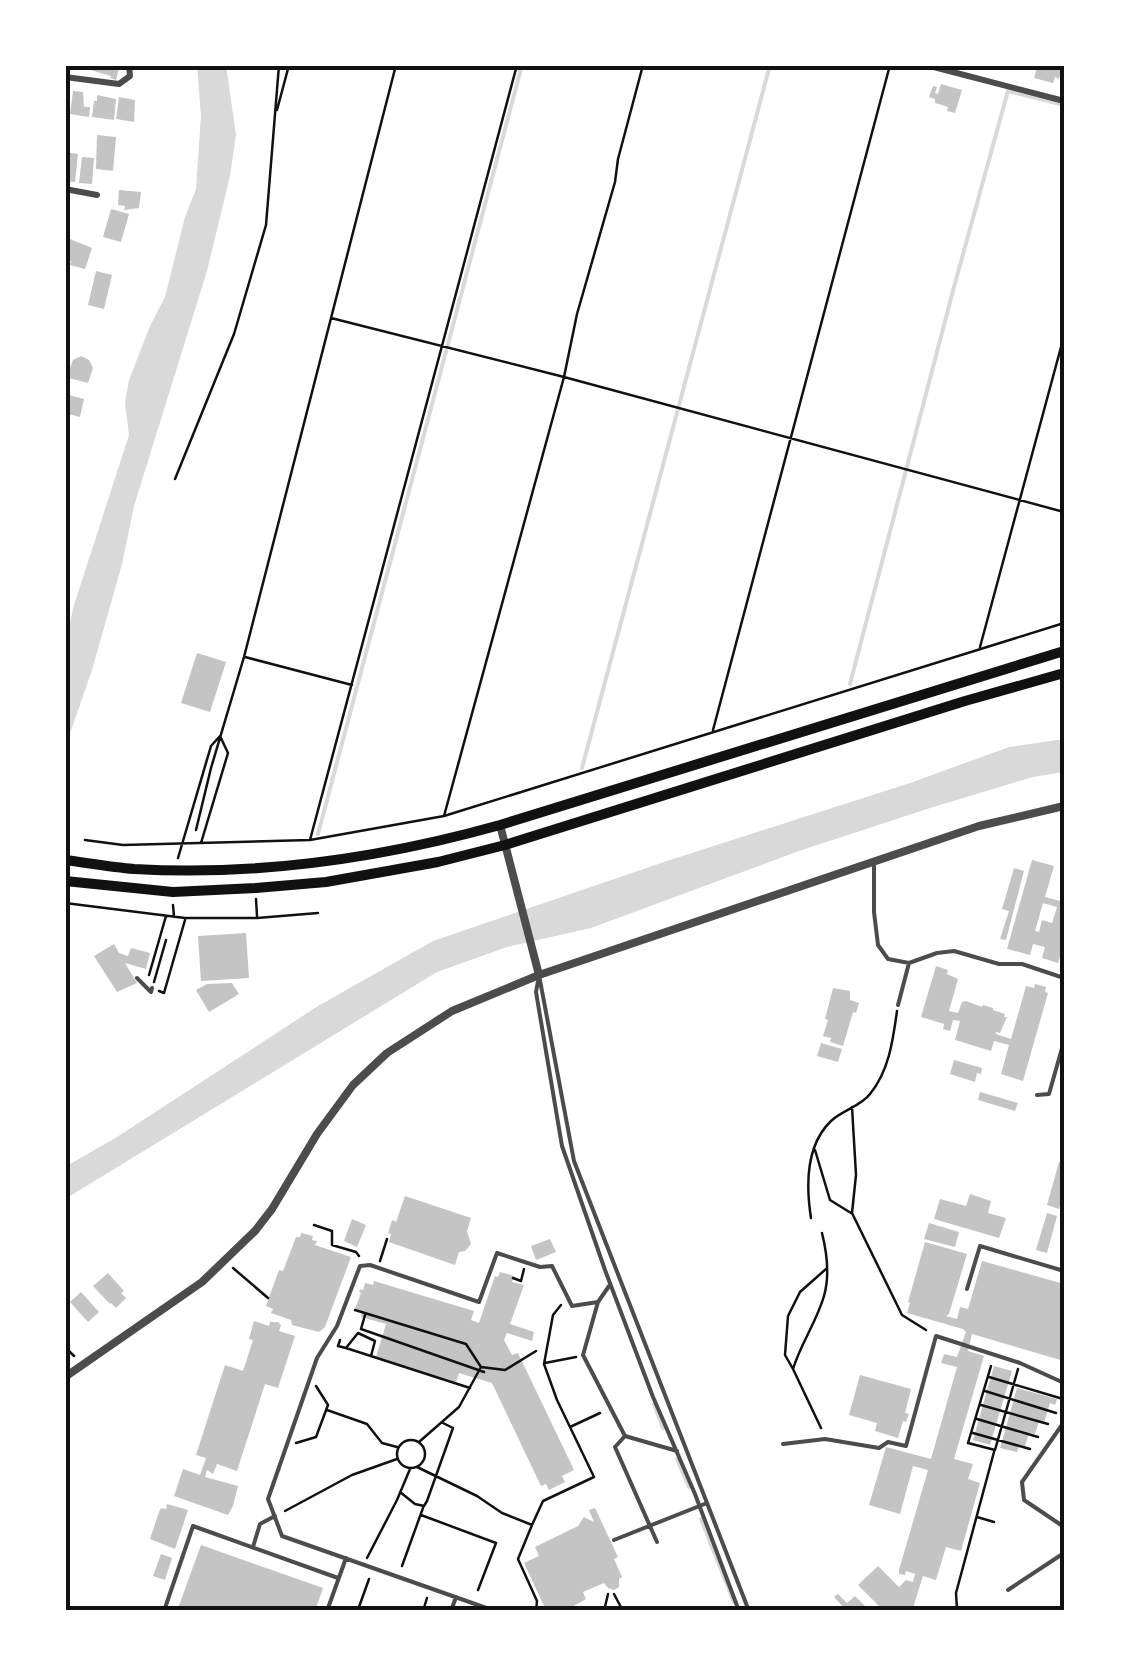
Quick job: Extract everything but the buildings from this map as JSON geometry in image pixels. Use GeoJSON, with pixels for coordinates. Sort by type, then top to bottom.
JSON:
{"type":"FeatureCollection","features":[{"type":"Feature","properties":{"kind":"main road"},"geometry":{"type":"LineString","coordinates":[[65,860],[175,870],[253,868],[335,860],[442,841],[1064,651]]}},
{"type":"Feature","properties":{"kind":"main road"},"geometry":{"type":"LineString","coordinates":[[65,881],[173,892],[256,888],[326,882],[438,862],[1064,673]]}},
{"type":"Feature","properties":{"kind":"street"},"geometry":{"type":"LineString","coordinates":[[65,77],[119,84],[130,76],[129,65]]}},
{"type":"Feature","properties":{"kind":"street"},"geometry":{"type":"LineString","coordinates":[[926,65],[1064,101]]}},
{"type":"Feature","properties":{"kind":"street"},"geometry":{"type":"LineString","coordinates":[[65,189],[97,195]]}},
{"type":"Feature","properties":{"kind":"street"},"geometry":{"type":"LineString","coordinates":[[65,1377],[202,1282],[272,1210],[337,1104],[353,1085],[387,1053],[452,1011],[539,975],[979,826],[1064,806]]}},
{"type":"Feature","properties":{"kind":"street"},"geometry":{"type":"LineString","coordinates":[[500,825],[539,975]]}},
{"type":"Feature","properties":{"kind":"lane"},"geometry":{"type":"LineString","coordinates":[[874,862],[878,945],[888,959],[909,963],[954,950],[999,964],[1022,964],[1064,978]]}},
{"type":"Feature","properties":{"kind":"lane"},"geometry":{"type":"LineString","coordinates":[[898,1005],[909,963]]}},
{"type":"Feature","properties":{"kind":"lane"},"geometry":{"type":"LineString","coordinates":[[539,975],[536,992],[562,1146],[653,1397],[700,1505],[739,1611]]}},
{"type":"Feature","properties":{"kind":"lane"},"geometry":{"type":"LineString","coordinates":[[539,975],[574,1161],[749,1611]]}},
{"type":"Feature","properties":{"kind":"lane"},"geometry":{"type":"LineString","coordinates":[[137,978],[150,992],[152,988]]}},
{"type":"Feature","properties":{"kind":"lane"},"geometry":{"type":"LineString","coordinates":[[1037,1096],[1049,1094],[1064,1041]]}},
{"type":"Feature","properties":{"kind":"lane"},"geometry":{"type":"LineString","coordinates":[[967,1290],[980,1246],[1064,1272]]}},
{"type":"Feature","properties":{"kind":"lane"},"geometry":{"type":"LineString","coordinates":[[495,1611],[282,1536],[268,1500],[317,1358],[337,1326],[360,1266],[378,1267],[479,1302],[496,1252],[540,1267],[552,1266],[572,1306],[598,1302]]}},
{"type":"Feature","properties":{"kind":"lane"},"geometry":{"type":"LineString","coordinates":[[610,1284],[598,1302],[582,1355],[625,1436],[676,1451]]}},
{"type":"Feature","properties":{"kind":"lane"},"geometry":{"type":"LineString","coordinates":[[783,1444],[825,1439],[879,1448],[888,1442],[906,1446],[936,1336],[1020,1363],[1064,1383]]}},
{"type":"Feature","properties":{"kind":"lane"},"geometry":{"type":"LineString","coordinates":[[1064,1422],[1022,1482],[1024,1500],[1064,1527]]}},
{"type":"Feature","properties":{"kind":"lane"},"geometry":{"type":"LineString","coordinates":[[625,1436],[615,1447],[658,1542]]}},
{"type":"Feature","properties":{"kind":"lane"},"geometry":{"type":"LineString","coordinates":[[614,1540],[707,1502]]}},
{"type":"Feature","properties":{"kind":"lane"},"geometry":{"type":"LineString","coordinates":[[253,1548],[260,1524],[274,1516]]}},
{"type":"Feature","properties":{"kind":"lane"},"geometry":{"type":"LineString","coordinates":[[164,1611],[194,1526],[338,1578]]}},
{"type":"Feature","properties":{"kind":"lane"},"geometry":{"type":"LineString","coordinates":[[1008,1590],[1064,1553]]}},
{"type":"Feature","properties":{"kind":"lane"},"geometry":{"type":"LineString","coordinates":[[326,1611],[346,1558]]}},
{"type":"Feature","properties":{"kind":"lane"},"geometry":{"type":"LineString","coordinates":[[452,1611],[456,1597]]}},
{"type":"Feature","properties":{"kind":"path"},"geometry":{"type":"LineString","coordinates":[[175,480],[234,334],[266,225],[279,65]]}},
{"type":"Feature","properties":{"kind":"path"},"geometry":{"type":"LineString","coordinates":[[274,121],[289,65]]}},
{"type":"Feature","properties":{"kind":"path"},"geometry":{"type":"LineString","coordinates":[[196,830],[396,65]]}},
{"type":"Feature","properties":{"kind":"path"},"geometry":{"type":"LineString","coordinates":[[310,840],[517,65]]}},
{"type":"Feature","properties":{"kind":"path"},"geometry":{"type":"LineString","coordinates":[[444,816],[644,65]]}},
{"type":"Feature","properties":{"kind":"path"},"geometry":{"type":"LineString","coordinates":[[712,734],[890,65]]}},
{"type":"Feature","properties":{"kind":"path"},"geometry":{"type":"LineString","coordinates":[[330,318],[1064,512]]}},
{"type":"Feature","properties":{"kind":"path"},"geometry":{"type":"LineString","coordinates":[[980,649],[1064,336]]}},
{"type":"Feature","properties":{"kind":"path"},"geometry":{"type":"LineString","coordinates":[[85,840],[123,845],[182,845],[310,840],[444,816],[1064,623]]}},
{"type":"Feature","properties":{"kind":"path"},"geometry":{"type":"LineString","coordinates":[[244,657],[352,685]]}},
{"type":"Feature","properties":{"kind":"path"},"geometry":{"type":"LineString","coordinates":[[201,844],[228,753],[220,736]]}},
{"type":"Feature","properties":{"kind":"path"},"geometry":{"type":"LineString","coordinates":[[175,870],[211,746],[220,736]]}},
{"type":"Feature","properties":{"kind":"path"},"geometry":{"type":"LineString","coordinates":[[256,888],[257,918]]}},
{"type":"Feature","properties":{"kind":"path"},"geometry":{"type":"LineString","coordinates":[[65,903],[185,918],[318,913]]}},
{"type":"Feature","properties":{"kind":"path"},"geometry":{"type":"LineString","coordinates":[[166,916],[146,984],[164,993],[185,918]]}},
{"type":"Feature","properties":{"kind":"path"},"geometry":{"type":"LineString","coordinates":[[152,988],[166,940]]}},
{"type":"Feature","properties":{"kind":"path"},"geometry":{"type":"LineString","coordinates":[[810,1218],[808,1198],[814,1144],[832,1120],[869,1096],[886,1068],[898,1005]]}},
{"type":"Feature","properties":{"kind":"path"},"geometry":{"type":"LineString","coordinates":[[852,1107],[856,1175],[852,1213],[902,1314],[936,1336]]}},
{"type":"Feature","properties":{"kind":"path"},"geometry":{"type":"LineString","coordinates":[[814,1144],[830,1200],[852,1213]]}},
{"type":"Feature","properties":{"kind":"path"},"geometry":{"type":"LineString","coordinates":[[314,1225],[332,1231],[332,1245],[356,1252],[366,1265]]}},
{"type":"Feature","properties":{"kind":"path"},"geometry":{"type":"LineString","coordinates":[[794,1369],[824,1296],[828,1269],[822,1232]]}},
{"type":"Feature","properties":{"kind":"path"},"geometry":{"type":"LineString","coordinates":[[378,1267],[387,1239]]}},
{"type":"Feature","properties":{"kind":"path"},"geometry":{"type":"LineString","coordinates":[[225,1260],[268,1298]]}},
{"type":"Feature","properties":{"kind":"path"},"geometry":{"type":"LineString","coordinates":[[513,1278],[520,1281],[526,1263]]}},
{"type":"Feature","properties":{"kind":"path"},"geometry":{"type":"LineString","coordinates":[[825,1439],[785,1354],[788,1316],[800,1292],[828,1269]]}},
{"type":"Feature","properties":{"kind":"path"},"geometry":{"type":"LineString","coordinates":[[536,1611],[537,1601],[518,1559],[532,1524],[543,1501],[594,1477],[544,1364],[553,1315],[568,1297]]}},
{"type":"Feature","properties":{"kind":"path"},"geometry":{"type":"LineString","coordinates":[[350,1308],[466,1344],[482,1370]]}},
{"type":"Feature","properties":{"kind":"path"},"geometry":{"type":"LineString","coordinates":[[366,1313],[360,1329],[482,1370],[505,1370],[536,1351]]}},
{"type":"Feature","properties":{"kind":"path"},"geometry":{"type":"LineString","coordinates":[[346,1348],[358,1333],[375,1341],[371,1356]]}},
{"type":"Feature","properties":{"kind":"path"},"geometry":{"type":"LineString","coordinates":[[342,1335],[338,1346],[470,1388]]}},
{"type":"Feature","properties":{"kind":"path"},"geometry":{"type":"LineString","coordinates":[[65,1347],[82,1364]]}},
{"type":"Feature","properties":{"kind":"path"},"geometry":{"type":"LineString","coordinates":[[994,1354],[968,1443],[995,1450]]}},
{"type":"Feature","properties":{"kind":"path"},"geometry":{"type":"LineString","coordinates":[[544,1364],[582,1355]]}},
{"type":"Feature","properties":{"kind":"path"},"geometry":{"type":"LineString","coordinates":[[959,1611],[956,1593],[1020,1363]]}},
{"type":"Feature","properties":{"kind":"path"},"geometry":{"type":"LineString","coordinates":[[419,1442],[459,1407],[482,1370]]}},
{"type":"Feature","properties":{"kind":"path"},"geometry":{"type":"LineString","coordinates":[[287,1446],[316,1436],[328,1405],[311,1376]]}},
{"type":"Feature","properties":{"kind":"path"},"geometry":{"type":"LineString","coordinates":[[988,1377],[1063,1399]]}},
{"type":"Feature","properties":{"kind":"path"},"geometry":{"type":"LineString","coordinates":[[984,1391],[1056,1412]]}},
{"type":"Feature","properties":{"kind":"path"},"geometry":{"type":"LineString","coordinates":[[979,1405],[1048,1424]]}},
{"type":"Feature","properties":{"kind":"path"},"geometry":{"type":"LineString","coordinates":[[326,1410],[367,1424],[382,1442],[398,1447]]}},
{"type":"Feature","properties":{"kind":"path"},"geometry":{"type":"LineString","coordinates":[[570,1427],[600,1413]]}},
{"type":"Feature","properties":{"kind":"path"},"geometry":{"type":"LineString","coordinates":[[975,1419],[1038,1437]]}},
{"type":"Feature","properties":{"kind":"path"},"geometry":{"type":"LineString","coordinates":[[398,1577],[454,1428],[442,1422]]}},
{"type":"Feature","properties":{"kind":"path"},"geometry":{"type":"LineString","coordinates":[[971,1432],[1030,1449]]}},
{"type":"Feature","properties":{"kind":"path"},"geometry":{"type":"LineString","coordinates":[[418,1468],[426,1455],[424,1448],[419,1442],[404,1442],[398,1447],[397,1459],[402,1466],[436,1476],[502,1513],[532,1524]]}},
{"type":"Feature","properties":{"kind":"path"},"geometry":{"type":"LineString","coordinates":[[274,1516],[352,1475],[397,1459]]}},
{"type":"Feature","properties":{"kind":"path"},"geometry":{"type":"LineString","coordinates":[[364,1565],[410,1469]]}},
{"type":"Feature","properties":{"kind":"path"},"geometry":{"type":"LineString","coordinates":[[400,1492],[424,1506]]}},
{"type":"Feature","properties":{"kind":"path"},"geometry":{"type":"LineString","coordinates":[[421,1515],[496,1544],[478,1590]]}},
{"type":"Feature","properties":{"kind":"path"},"geometry":{"type":"LineString","coordinates":[[978,1517],[994,1522]]}},
{"type":"Feature","properties":{"kind":"path"},"geometry":{"type":"LineString","coordinates":[[359,1606],[373,1568]]}},
{"type":"Feature","properties":{"kind":"path"},"geometry":{"type":"LineString","coordinates":[[422,1611],[431,1588]]}},
{"type":"Feature","properties":{"kind":"path"},"geometry":{"type":"LineString","coordinates":[[604,1611],[608,1594]]}},
{"type":"Feature","properties":{"kind":"path"},"geometry":{"type":"LineString","coordinates":[[614,1594],[623,1611]]}},
{"type":"Feature","properties":{"kind":"shaded area"},"geometry":{"type":"Polygon","coordinates":[[[197,65],[226,65],[236,135],[230,176],[207,271],[134,506],[92,670],[65,748],[65,644],[74,605],[129,435],[125,403],[129,380],[165,297],[196,189],[201,116],[197,65]]]}},
{"type":"Feature","properties":{"kind":"shaded area"},"geometry":{"type":"Polygon","coordinates":[[[1064,739],[1064,772],[1033,777],[930,808],[799,851],[591,928],[507,947],[437,972],[65,1199],[65,1167],[318,1006],[433,941],[1009,747],[1064,739]]]}},
{"type":"Feature","properties":{"kind":"waterway"},"geometry":{"type":"LineString","coordinates":[[318,834],[522,65]]}},
{"type":"Feature","properties":{"kind":"waterway"},"geometry":{"type":"LineString","coordinates":[[582,768],[770,65]]}},
{"type":"Feature","properties":{"kind":"waterway"},"geometry":{"type":"LineString","coordinates":[[850,684],[1009,87]]}},
{"type":"Feature","properties":{"kind":"waterway"},"geometry":{"type":"LineString","coordinates":[[1008,91],[1064,105]]}},
{"type":"Feature","properties":{"kind":"waterway"},"geometry":{"type":"LineString","coordinates":[[654,1404],[663,1428]]}},
{"type":"Feature","properties":{"kind":"waterway"},"geometry":{"type":"LineString","coordinates":[[677,1459],[689,1487]]}},
{"type":"Feature","properties":{"kind":"waterway"},"geometry":{"type":"LineString","coordinates":[[701,1519],[734,1602]]}}]}
